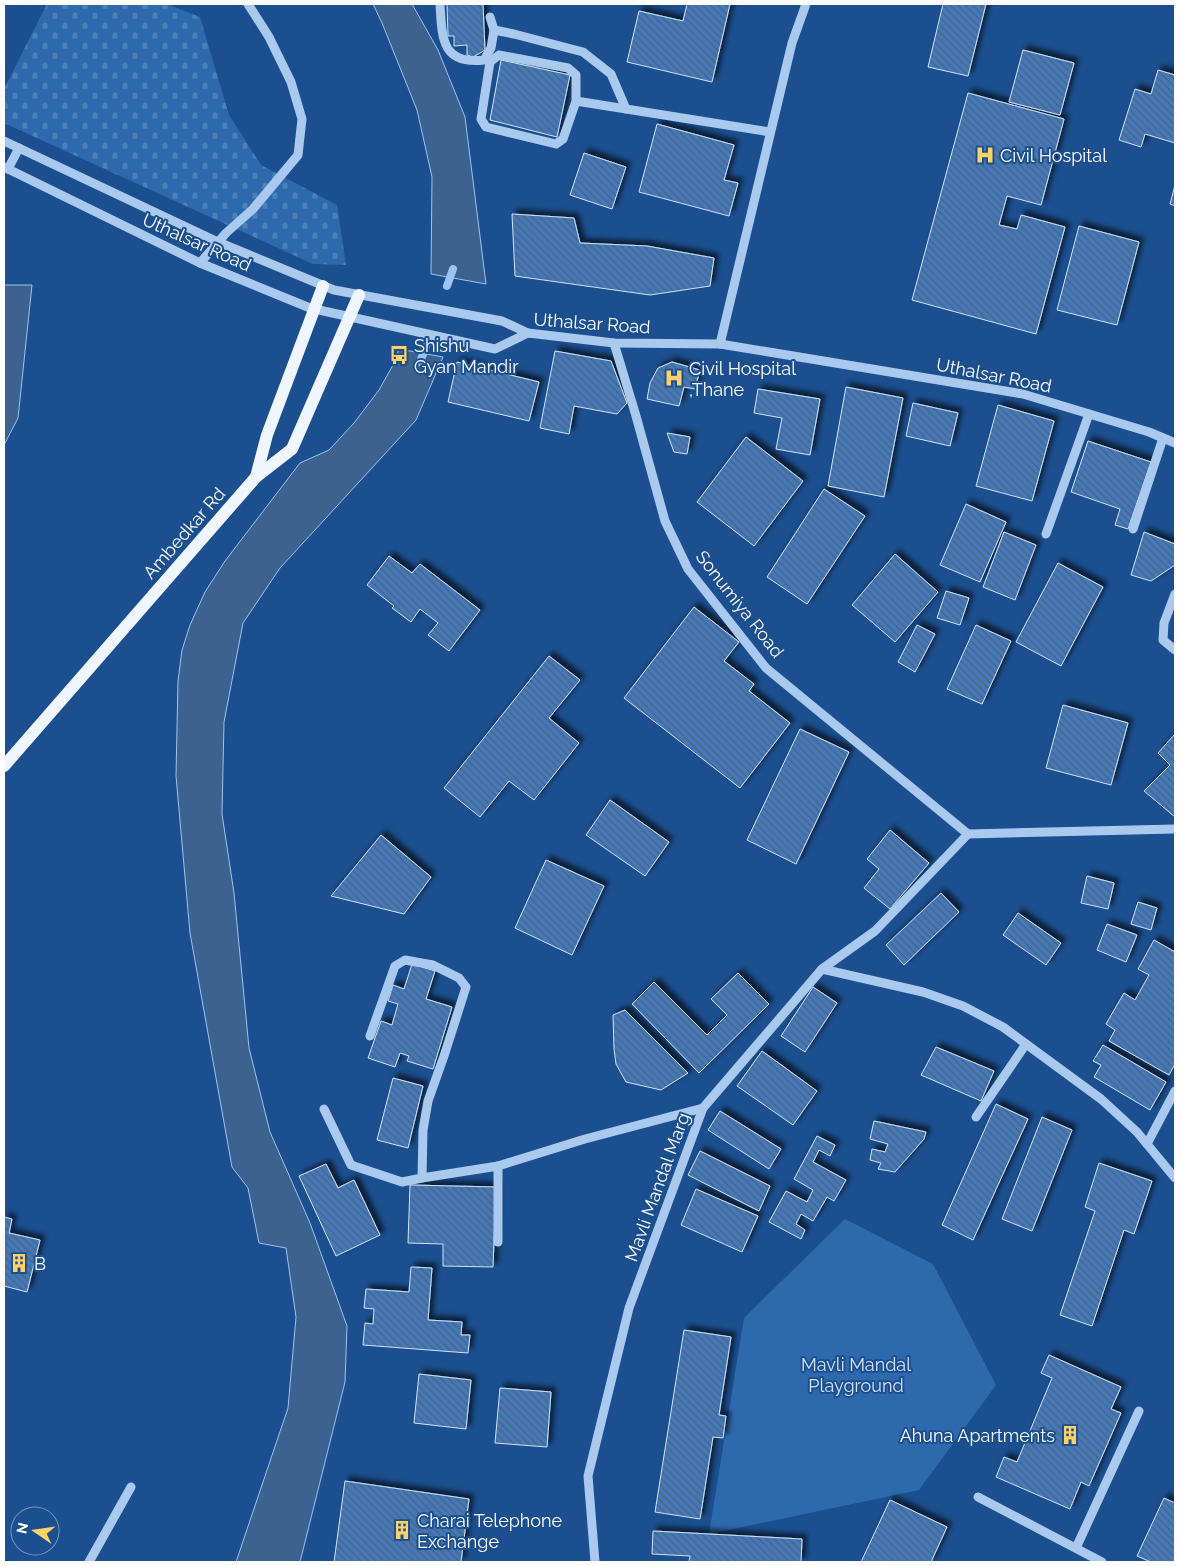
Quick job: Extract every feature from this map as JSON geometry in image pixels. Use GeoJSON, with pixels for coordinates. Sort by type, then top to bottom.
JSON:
{"type":"FeatureCollection","features":[{"type":"Feature","properties":{"kind":"main road","name":"Ambedkar Rd"},"geometry":{"type":"LineString","coordinates":[[4,766],[256,477],[267,435],[324,286]]}},
{"type":"Feature","properties":{"kind":"main road"},"geometry":{"type":"LineString","coordinates":[[256,477],[292,449],[359,295]]}},
{"type":"Feature","properties":{"kind":"street"},"geometry":{"type":"LineString","coordinates":[[200,263],[226,233],[253,209],[298,156],[302,119],[291,82],[269,38],[248,4]]}},
{"type":"Feature","properties":{"kind":"street"},"geometry":{"type":"LineString","coordinates":[[440,4],[442,38],[450,52],[461,59],[471,62],[484,60],[491,48],[494,30],[490,17]]}},
{"type":"Feature","properties":{"kind":"street"},"geometry":{"type":"LineString","coordinates":[[720,344],[792,43],[806,4]]}},
{"type":"Feature","properties":{"kind":"street"},"geometry":{"type":"LineString","coordinates":[[494,30],[583,52],[611,74],[626,109]]}},
{"type":"Feature","properties":{"kind":"street"},"geometry":{"type":"LineString","coordinates":[[499,56],[568,68],[576,75],[576,101],[563,139],[556,144],[486,127],[481,119],[490,62],[499,56]]}},
{"type":"Feature","properties":{"kind":"street"},"geometry":{"type":"LineString","coordinates":[[576,101],[770,132]]}},
{"type":"Feature","properties":{"kind":"street"},"geometry":{"type":"LineString","coordinates":[[4,141],[218,242],[334,290],[502,321],[528,333]]}},
{"type":"Feature","properties":{"kind":"street"},"geometry":{"type":"LineString","coordinates":[[6,168],[20,148]]}},
{"type":"Feature","properties":{"kind":"street","name":"Uthalsar Road"},"geometry":{"type":"LineString","coordinates":[[6,168],[200,263],[314,309],[495,349],[528,333],[614,343],[720,344],[1023,394],[1149,432],[1175,444]]}},
{"type":"Feature","properties":{"kind":"street","name":"Sonumiya Road"},"geometry":{"type":"LineString","coordinates":[[614,343],[665,521],[688,569],[766,668],[968,834]]}},
{"type":"Feature","properties":{"kind":"street"},"geometry":{"type":"LineString","coordinates":[[1046,534],[1089,414]]}},
{"type":"Feature","properties":{"kind":"street"},"geometry":{"type":"LineString","coordinates":[[1133,529],[1163,438]]}},
{"type":"Feature","properties":{"kind":"street"},"geometry":{"type":"LineString","coordinates":[[1175,594],[1164,622],[1163,640],[1175,650]]}},
{"type":"Feature","properties":{"kind":"street"},"geometry":{"type":"LineString","coordinates":[[968,834],[1175,829]]}},
{"type":"Feature","properties":{"kind":"street","name":"Mavli Mandal Marg"},"geometry":{"type":"LineString","coordinates":[[594,1562],[588,1476],[629,1308],[703,1108],[822,969],[876,930],[968,834]]}},
{"type":"Feature","properties":{"kind":"street"},"geometry":{"type":"LineString","coordinates":[[370,1036],[395,966],[405,960],[433,966],[459,978],[466,986],[428,1101],[423,1130],[422,1178]]}},
{"type":"Feature","properties":{"kind":"street"},"geometry":{"type":"LineString","coordinates":[[822,969],[923,992],[963,1006],[1003,1027],[1101,1099],[1137,1132],[1175,1178]]}},
{"type":"Feature","properties":{"kind":"street"},"geometry":{"type":"LineString","coordinates":[[976,1118],[1026,1044]]}},
{"type":"Feature","properties":{"kind":"street"},"geometry":{"type":"LineString","coordinates":[[1147,1144],[1175,1091]]}},
{"type":"Feature","properties":{"kind":"street"},"geometry":{"type":"LineString","coordinates":[[324,1109],[351,1165],[402,1182],[498,1166],[585,1139],[703,1108]]}},
{"type":"Feature","properties":{"kind":"street"},"geometry":{"type":"LineString","coordinates":[[498,1166],[498,1242]]}},
{"type":"Feature","properties":{"kind":"street"},"geometry":{"type":"LineString","coordinates":[[1076,1548],[1139,1411]]}},
{"type":"Feature","properties":{"kind":"street"},"geometry":{"type":"LineString","coordinates":[[89,1562],[131,1487]]}},
{"type":"Feature","properties":{"kind":"street"},"geometry":{"type":"LineString","coordinates":[[978,1497],[1102,1562]]}},
{"type":"Feature","properties":{"kind":"green space"},"geometry":{"type":"Polygon","coordinates":[[[47,4],[167,4],[200,17],[229,115],[261,165],[337,205],[346,265],[313,264],[4,123],[4,89],[47,4]]]}},
{"type":"Feature","properties":{"kind":"green space","name":"Mavli Mandal Playground"},"geometry":{"type":"Polygon","coordinates":[[[845,1219],[933,1264],[996,1385],[919,1490],[709,1534],[744,1318],[845,1219]]]}},
{"type":"Feature","properties":{"kind":"shaded area"},"geometry":{"type":"Polygon","coordinates":[[[373,4],[412,4],[438,50],[465,117],[486,284],[431,274],[432,177],[417,110],[373,4]]]}},
{"type":"Feature","properties":{"kind":"shaded area"},"geometry":{"type":"Polygon","coordinates":[[[4,285],[32,285],[18,418],[4,445],[4,285]]]}},
{"type":"Feature","properties":{"kind":"shaded area"},"geometry":{"type":"Polygon","coordinates":[[[399,349],[443,357],[416,420],[280,568],[243,623],[224,722],[222,814],[234,893],[249,1048],[270,1132],[310,1223],[347,1326],[345,1382],[300,1562],[236,1562],[288,1408],[296,1317],[286,1248],[259,1243],[248,1188],[232,1167],[190,933],[176,776],[178,681],[182,650],[190,625],[205,592],[225,561],[300,463],[329,450],[354,423],[379,390],[393,365],[399,349]]]}},
{"type":"Feature","properties":{"kind":"building"},"geometry":{"type":"Polygon","coordinates":[[[447,4],[483,4],[485,50],[473,57],[467,55],[467,45],[454,46],[454,36],[448,36],[447,4]]]}},
{"type":"Feature","properties":{"kind":"building"},"geometry":{"type":"Polygon","coordinates":[[[687,4],[730,4],[712,82],[627,62],[639,11],[683,21],[687,4]]]}},
{"type":"Feature","properties":{"kind":"building"},"geometry":{"type":"Polygon","coordinates":[[[943,4],[986,4],[968,76],[928,67],[943,4]]]}},
{"type":"Feature","properties":{"kind":"building"},"geometry":{"type":"Polygon","coordinates":[[[1023,50],[1074,63],[1060,115],[1009,102],[1023,50]]]}},
{"type":"Feature","properties":{"kind":"building"},"geometry":{"type":"Polygon","coordinates":[[[501,60],[570,75],[557,137],[490,120],[501,60]]]}},
{"type":"Feature","properties":{"kind":"building"},"geometry":{"type":"Polygon","coordinates":[[[1158,70],[1175,75],[1175,143],[1145,134],[1141,147],[1119,140],[1135,89],[1151,94],[1158,70]]]}},
{"type":"Feature","properties":{"kind":"building"},"geometry":{"type":"Polygon","coordinates":[[[968,93],[1064,119],[1041,205],[1007,196],[999,225],[1017,229],[1021,215],[1065,227],[1036,334],[912,300],[968,93]]]}},
{"type":"Feature","properties":{"kind":"building"},"geometry":{"type":"Polygon","coordinates":[[[657,124],[734,145],[724,180],[738,183],[729,216],[639,192],[657,124]]]}},
{"type":"Feature","properties":{"kind":"building"},"geometry":{"type":"Polygon","coordinates":[[[584,153],[626,167],[612,209],[570,195],[584,153]]]}},
{"type":"Feature","properties":{"kind":"building"},"geometry":{"type":"Polygon","coordinates":[[[1175,185],[1175,206],[1170,204],[1175,185]]]}},
{"type":"Feature","properties":{"kind":"building"},"geometry":{"type":"Polygon","coordinates":[[[512,214],[574,218],[580,243],[647,246],[714,258],[710,286],[650,295],[515,276],[512,214]]]}},
{"type":"Feature","properties":{"kind":"building"},"geometry":{"type":"Polygon","coordinates":[[[1079,226],[1139,242],[1117,325],[1057,310],[1079,226]]]}},
{"type":"Feature","properties":{"kind":"building"},"geometry":{"type":"Polygon","coordinates":[[[555,351],[611,361],[627,403],[617,414],[574,406],[569,434],[540,428],[555,351]]]}},
{"type":"Feature","properties":{"kind":"building"},"geometry":{"type":"Polygon","coordinates":[[[457,362],[539,382],[529,421],[448,402],[457,362]]]}},
{"type":"Feature","properties":{"kind":"building"},"geometry":{"type":"Polygon","coordinates":[[[672,362],[700,370],[695,389],[684,387],[679,406],[647,399],[650,383],[658,368],[672,362]]]}},
{"type":"Feature","properties":{"kind":"building"},"geometry":{"type":"Polygon","coordinates":[[[846,387],[903,398],[884,497],[828,486],[846,387]]]}},
{"type":"Feature","properties":{"kind":"building"},"geometry":{"type":"Polygon","coordinates":[[[758,389],[820,399],[810,455],[776,449],[782,418],[754,413],[758,389]]]}},
{"type":"Feature","properties":{"kind":"building"},"geometry":{"type":"Polygon","coordinates":[[[913,403],[958,413],[950,446],[906,436],[913,403]]]}},
{"type":"Feature","properties":{"kind":"building"},"geometry":{"type":"Polygon","coordinates":[[[998,405],[1054,421],[1032,501],[976,486],[998,405]]]}},
{"type":"Feature","properties":{"kind":"building"},"geometry":{"type":"Polygon","coordinates":[[[667,433],[690,437],[687,454],[674,452],[667,433]]]}},
{"type":"Feature","properties":{"kind":"building"},"geometry":{"type":"Polygon","coordinates":[[[746,437],[803,481],[754,546],[697,502],[746,437]]]}},
{"type":"Feature","properties":{"kind":"building"},"geometry":{"type":"Polygon","coordinates":[[[1088,441],[1151,462],[1128,529],[1115,525],[1120,509],[1071,492],[1088,441]]]}},
{"type":"Feature","properties":{"kind":"building"},"geometry":{"type":"Polygon","coordinates":[[[824,489],[865,516],[807,604],[767,577],[824,489]]]}},
{"type":"Feature","properties":{"kind":"building"},"geometry":{"type":"Polygon","coordinates":[[[966,504],[1006,522],[980,582],[940,565],[966,504]]]}},
{"type":"Feature","properties":{"kind":"building"},"geometry":{"type":"Polygon","coordinates":[[[1004,532],[1036,545],[1015,600],[983,587],[1004,532]]]}},
{"type":"Feature","properties":{"kind":"building"},"geometry":{"type":"Polygon","coordinates":[[[1144,532],[1175,544],[1175,565],[1151,581],[1131,575],[1144,532]]]}},
{"type":"Feature","properties":{"kind":"building"},"geometry":{"type":"Polygon","coordinates":[[[895,554],[938,592],[895,642],[852,605],[895,554]]]}},
{"type":"Feature","properties":{"kind":"building"},"geometry":{"type":"Polygon","coordinates":[[[389,556],[412,573],[420,564],[480,610],[449,651],[428,635],[438,623],[420,609],[411,622],[392,608],[394,606],[367,585],[389,556]]]}},
{"type":"Feature","properties":{"kind":"building"},"geometry":{"type":"Polygon","coordinates":[[[1058,563],[1103,587],[1061,666],[1016,642],[1058,563]]]}},
{"type":"Feature","properties":{"kind":"building"},"geometry":{"type":"Polygon","coordinates":[[[946,591],[969,598],[960,625],[937,618],[946,591]]]}},
{"type":"Feature","properties":{"kind":"building"},"geometry":{"type":"Polygon","coordinates":[[[694,607],[739,642],[724,661],[754,684],[749,691],[790,723],[740,788],[624,698],[694,607]]]}},
{"type":"Feature","properties":{"kind":"building"},"geometry":{"type":"Polygon","coordinates":[[[917,625],[935,634],[915,672],[898,662],[917,625]]]}},
{"type":"Feature","properties":{"kind":"building"},"geometry":{"type":"Polygon","coordinates":[[[976,625],[1011,641],[982,704],[947,689],[976,625]]]}},
{"type":"Feature","properties":{"kind":"building"},"geometry":{"type":"Polygon","coordinates":[[[549,656],[580,680],[549,718],[579,743],[534,800],[509,781],[480,817],[444,788],[549,656]]]}},
{"type":"Feature","properties":{"kind":"building"},"geometry":{"type":"Polygon","coordinates":[[[1063,705],[1128,723],[1111,785],[1046,768],[1063,705]]]}},
{"type":"Feature","properties":{"kind":"building"},"geometry":{"type":"Polygon","coordinates":[[[800,729],[849,752],[796,864],[747,840],[800,729]]]}},
{"type":"Feature","properties":{"kind":"building"},"geometry":{"type":"Polygon","coordinates":[[[1175,734],[1175,817],[1144,791],[1170,765],[1158,753],[1175,734]]]}},
{"type":"Feature","properties":{"kind":"building"},"geometry":{"type":"Polygon","coordinates":[[[610,800],[669,842],[645,876],[586,835],[610,800]]]}},
{"type":"Feature","properties":{"kind":"building"},"geometry":{"type":"Polygon","coordinates":[[[890,830],[929,863],[890,909],[864,888],[879,869],[867,859],[890,830]]]}},
{"type":"Feature","properties":{"kind":"building"},"geometry":{"type":"Polygon","coordinates":[[[381,835],[431,877],[404,914],[331,896],[381,835]]]}},
{"type":"Feature","properties":{"kind":"building"},"geometry":{"type":"Polygon","coordinates":[[[546,860],[604,886],[572,955],[515,928],[546,860]]]}},
{"type":"Feature","properties":{"kind":"building"},"geometry":{"type":"Polygon","coordinates":[[[1087,876],[1114,883],[1108,909],[1081,903],[1087,876]]]}},
{"type":"Feature","properties":{"kind":"building"},"geometry":{"type":"Polygon","coordinates":[[[941,893],[959,912],[904,965],[886,945],[941,893]]]}},
{"type":"Feature","properties":{"kind":"building"},"geometry":{"type":"Polygon","coordinates":[[[1138,902],[1157,908],[1151,930],[1131,924],[1138,902]]]}},
{"type":"Feature","properties":{"kind":"building"},"geometry":{"type":"Polygon","coordinates":[[[1018,913],[1061,943],[1046,965],[1003,935],[1018,913]]]}},
{"type":"Feature","properties":{"kind":"building"},"geometry":{"type":"Polygon","coordinates":[[[1107,924],[1137,935],[1126,962],[1097,950],[1107,924]]]}},
{"type":"Feature","properties":{"kind":"building"},"geometry":{"type":"Polygon","coordinates":[[[1154,940],[1175,952],[1175,1064],[1169,1075],[1109,1041],[1115,1030],[1106,1024],[1124,993],[1135,1000],[1149,975],[1138,969],[1154,940]]]}},
{"type":"Feature","properties":{"kind":"building"},"geometry":{"type":"Polygon","coordinates":[[[412,964],[435,971],[426,999],[452,1007],[433,1069],[407,1061],[409,1056],[400,1053],[395,1067],[368,1058],[381,1021],[392,1025],[398,1004],[388,1001],[393,985],[404,989],[412,964]]]}},
{"type":"Feature","properties":{"kind":"building"},"geometry":{"type":"Polygon","coordinates":[[[738,973],[769,1004],[699,1073],[632,1004],[654,982],[707,1035],[727,1015],[711,999],[738,973]]]}},
{"type":"Feature","properties":{"kind":"building"},"geometry":{"type":"Polygon","coordinates":[[[813,987],[837,1003],[805,1052],[781,1036],[813,987]]]}},
{"type":"Feature","properties":{"kind":"building"},"geometry":{"type":"Polygon","coordinates":[[[625,1010],[688,1073],[661,1090],[626,1082],[616,1064],[613,1015],[625,1010]]]}},
{"type":"Feature","properties":{"kind":"building"},"geometry":{"type":"Polygon","coordinates":[[[1103,1045],[1166,1082],[1150,1110],[1094,1077],[1101,1065],[1093,1061],[1103,1045]]]}},
{"type":"Feature","properties":{"kind":"building"},"geometry":{"type":"Polygon","coordinates":[[[936,1047],[994,1071],[981,1101],[921,1075],[936,1047]]]}},
{"type":"Feature","properties":{"kind":"building"},"geometry":{"type":"Polygon","coordinates":[[[762,1051],[817,1091],[793,1125],[737,1086],[762,1051]]]}},
{"type":"Feature","properties":{"kind":"building"},"geometry":{"type":"Polygon","coordinates":[[[393,1078],[423,1086],[408,1148],[377,1140],[393,1078]]]}},
{"type":"Feature","properties":{"kind":"building"},"geometry":{"type":"Polygon","coordinates":[[[996,1104],[1028,1119],[973,1240],[942,1225],[996,1104]]]}},
{"type":"Feature","properties":{"kind":"building"},"geometry":{"type":"Polygon","coordinates":[[[720,1111],[781,1149],[769,1169],[708,1130],[720,1111]]]}},
{"type":"Feature","properties":{"kind":"building"},"geometry":{"type":"Polygon","coordinates":[[[1042,1117],[1072,1130],[1032,1231],[1002,1219],[1042,1117]]]}},
{"type":"Feature","properties":{"kind":"building"},"geometry":{"type":"Polygon","coordinates":[[[874,1121],[926,1132],[924,1139],[895,1172],[878,1169],[881,1163],[870,1160],[872,1149],[885,1152],[888,1144],[870,1139],[874,1121]]]}},
{"type":"Feature","properties":{"kind":"building"},"geometry":{"type":"Polygon","coordinates":[[[817,1136],[835,1145],[830,1156],[819,1150],[813,1162],[846,1180],[834,1201],[827,1197],[813,1221],[801,1214],[796,1224],[805,1230],[801,1239],[769,1222],[786,1191],[807,1202],[813,1190],[794,1179],[817,1136]]]}},
{"type":"Feature","properties":{"kind":"building"},"geometry":{"type":"Polygon","coordinates":[[[700,1151],[770,1186],[759,1211],[688,1175],[700,1151]]]}},
{"type":"Feature","properties":{"kind":"building"},"geometry":{"type":"Polygon","coordinates":[[[1099,1163],[1152,1181],[1134,1234],[1124,1230],[1092,1326],[1060,1315],[1095,1211],[1085,1207],[1099,1163]]]}},
{"type":"Feature","properties":{"kind":"building"},"geometry":{"type":"Polygon","coordinates":[[[326,1164],[338,1188],[354,1180],[380,1235],[336,1256],[299,1176],[326,1164]]]}},
{"type":"Feature","properties":{"kind":"building"},"geometry":{"type":"Polygon","coordinates":[[[410,1185],[496,1187],[493,1267],[443,1266],[443,1244],[408,1243],[410,1185]]]}},
{"type":"Feature","properties":{"kind":"building"},"geometry":{"type":"Polygon","coordinates":[[[696,1189],[758,1216],[742,1252],[681,1225],[696,1189]]]}},
{"type":"Feature","properties":{"kind":"building","name":"B"},"geometry":{"type":"Polygon","coordinates":[[[4,1217],[12,1219],[9,1233],[40,1240],[27,1292],[4,1286],[4,1217]]]}},
{"type":"Feature","properties":{"kind":"building"},"geometry":{"type":"Polygon","coordinates":[[[411,1267],[432,1268],[428,1320],[462,1322],[461,1335],[470,1335],[468,1353],[363,1345],[365,1323],[373,1324],[374,1309],[364,1308],[366,1289],[409,1292],[411,1267]]]}},
{"type":"Feature","properties":{"kind":"building"},"geometry":{"type":"Polygon","coordinates":[[[684,1330],[731,1337],[719,1415],[726,1416],[723,1438],[713,1437],[700,1519],[655,1512],[684,1330]]]}},
{"type":"Feature","properties":{"kind":"building","name":"Ahuna Apartments"},"geometry":{"type":"Polygon","coordinates":[[[1049,1355],[1121,1387],[1111,1409],[1121,1413],[1089,1486],[1081,1482],[1070,1509],[996,1477],[1004,1457],[1017,1462],[1052,1378],[1041,1373],[1049,1355]]]}},
{"type":"Feature","properties":{"kind":"building"},"geometry":{"type":"Polygon","coordinates":[[[419,1374],[471,1380],[466,1429],[414,1423],[419,1374]]]}},
{"type":"Feature","properties":{"kind":"building"},"geometry":{"type":"Polygon","coordinates":[[[500,1388],[551,1392],[547,1447],[495,1443],[500,1388]]]}},
{"type":"Feature","properties":{"kind":"building","name":"Charai Telephone Exchange"},"geometry":{"type":"Polygon","coordinates":[[[345,1481],[469,1499],[461,1562],[334,1562],[345,1481]]]}},
{"type":"Feature","properties":{"kind":"building"},"geometry":{"type":"Polygon","coordinates":[[[1164,1498],[1175,1503],[1175,1562],[1151,1562],[1137,1556],[1164,1498]]]}},
{"type":"Feature","properties":{"kind":"building"},"geometry":{"type":"Polygon","coordinates":[[[890,1500],[947,1527],[931,1562],[861,1562],[890,1500]]]}},
{"type":"Feature","properties":{"kind":"building"},"geometry":{"type":"Polygon","coordinates":[[[653,1531],[802,1539],[801,1562],[689,1562],[690,1556],[652,1554],[653,1531]]]}},
{"type":"Feature","properties":{"kind":"waterway"},"geometry":{"type":"LineString","coordinates":[[447,286],[453,269]]}},
{"type":"Feature","properties":{"kind":"waterway"},"geometry":{"type":"LineString","coordinates":[[420,362],[428,341]]}},
{"type":"Feature","properties":{"kind":"place","name":"Civil Hospital"},"geometry":{"type":"Point","coordinates":[985,155]}},
{"type":"Feature","properties":{"kind":"place","name":"Shishu Gyan Mandir"},"geometry":{"type":"Point","coordinates":[399,355]}},
{"type":"Feature","properties":{"kind":"place","name":"Civil Hospital ,Thane"},"geometry":{"type":"Point","coordinates":[674,378]}},
{"type":"Feature","properties":{"kind":"place","name":"B"},"geometry":{"type":"Point","coordinates":[19,1263]}},
{"type":"Feature","properties":{"kind":"place","name":"Ahuna Apartments"},"geometry":{"type":"Point","coordinates":[1070,1435]}},
{"type":"Feature","properties":{"kind":"place","name":"Charai Telephone Exchange"},"geometry":{"type":"Point","coordinates":[402,1530]}}]}
